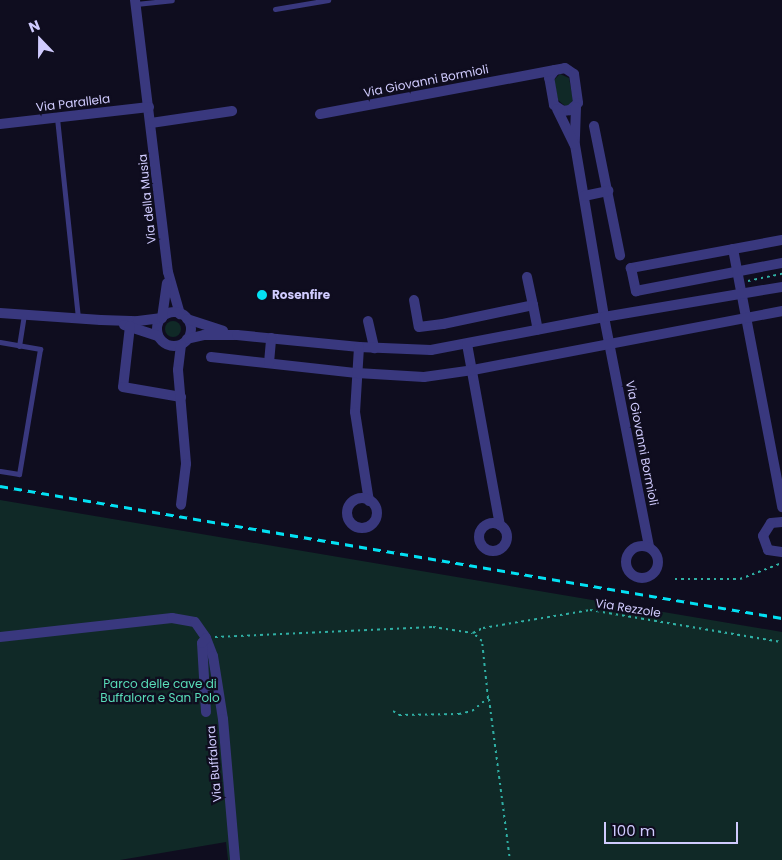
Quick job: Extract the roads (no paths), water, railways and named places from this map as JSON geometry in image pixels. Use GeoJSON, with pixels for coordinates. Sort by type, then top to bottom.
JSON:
{"type":"FeatureCollection","features":[{"type":"Feature","properties":{"kind":"street","name":"Via della Musia"},"geometry":{"type":"LineString","coordinates":[[135,2],[152,123],[168,272],[162,318],[157,326],[158,336],[168,345],[178,370],[181,397],[186,464],[181,505]]}},
{"type":"Feature","properties":{"kind":"street","name":"Via Giovanni Bormioli"},"geometry":{"type":"LineString","coordinates":[[320,114],[536,74],[552,74],[565,68],[574,74],[579,99],[576,108],[575,145],[604,317],[649,548]]}},
{"type":"Feature","properties":{"kind":"street","name":"Via Giovanni Bormioli"},"geometry":{"type":"LineString","coordinates":[[552,74],[554,105],[575,145]]}},
{"type":"Feature","properties":{"kind":"street","name":"Via Parallela"},"geometry":{"type":"LineString","coordinates":[[0,124],[149,107]]}},
{"type":"Feature","properties":{"kind":"street"},"geometry":{"type":"LineString","coordinates":[[557,109],[563,111],[576,108]]}},
{"type":"Feature","properties":{"kind":"street"},"geometry":{"type":"LineString","coordinates":[[152,123],[232,111]]}},
{"type":"Feature","properties":{"kind":"street"},"geometry":{"type":"LineString","coordinates":[[594,126],[620,254]]}},
{"type":"Feature","properties":{"kind":"street"},"geometry":{"type":"LineString","coordinates":[[584,196],[608,191]]}},
{"type":"Feature","properties":{"kind":"street"},"geometry":{"type":"LineString","coordinates":[[782,240],[632,268],[636,291],[782,263]]}},
{"type":"Feature","properties":{"kind":"street"},"geometry":{"type":"LineString","coordinates":[[733,249],[782,507]]}},
{"type":"Feature","properties":{"kind":"street","name":"Via della Musia"},"geometry":{"type":"LineString","coordinates":[[168,272],[184,316],[191,329],[184,342],[178,370]]}},
{"type":"Feature","properties":{"kind":"street"},"geometry":{"type":"LineString","coordinates":[[526,277],[538,330]]}},
{"type":"Feature","properties":{"kind":"street"},"geometry":{"type":"LineString","coordinates":[[168,345],[204,335],[236,335],[359,347],[431,350],[604,317],[782,287]]}},
{"type":"Feature","properties":{"kind":"street"},"geometry":{"type":"LineString","coordinates":[[414,300],[419,327],[443,324],[533,305]]}},
{"type":"Feature","properties":{"kind":"street"},"geometry":{"type":"LineString","coordinates":[[211,357],[357,373],[424,377],[473,370],[782,311]]}},
{"type":"Feature","properties":{"kind":"street"},"geometry":{"type":"LineString","coordinates":[[0,313],[138,321],[162,318],[170,313],[184,316],[236,335]]}},
{"type":"Feature","properties":{"kind":"street"},"geometry":{"type":"LineString","coordinates":[[101,320],[130,326],[158,336]]}},
{"type":"Feature","properties":{"kind":"street"},"geometry":{"type":"LineString","coordinates":[[368,321],[374,348]]}},
{"type":"Feature","properties":{"kind":"street"},"geometry":{"type":"LineString","coordinates":[[130,326],[122,387],[181,397]]}},
{"type":"Feature","properties":{"kind":"street"},"geometry":{"type":"LineString","coordinates":[[269,363],[272,338]]}},
{"type":"Feature","properties":{"kind":"street"},"geometry":{"type":"LineString","coordinates":[[467,344],[500,525]]}},
{"type":"Feature","properties":{"kind":"street"},"geometry":{"type":"LineString","coordinates":[[359,347],[355,412],[370,501]]}},
{"type":"Feature","properties":{"kind":"street"},"geometry":{"type":"LineString","coordinates":[[782,522],[770,524],[763,536],[768,550],[782,552]]}},
{"type":"Feature","properties":{"kind":"street","name":"Via Buffalora"},"geometry":{"type":"LineString","coordinates":[[0,637],[172,618],[194,622],[206,638],[213,656],[223,718],[235,860]]}},
{"type":"Feature","properties":{"kind":"street","name":"Via Buffalora"},"geometry":{"type":"LineString","coordinates":[[206,638],[202,643],[206,712]]}},
{"type":"Feature","properties":{"kind":"lane"},"geometry":{"type":"LineString","coordinates":[[135,2],[172,0]]}},
{"type":"Feature","properties":{"kind":"lane"},"geometry":{"type":"LineString","coordinates":[[275,9],[328,0]]}},
{"type":"Feature","properties":{"kind":"lane"},"geometry":{"type":"LineString","coordinates":[[57,118],[78,319]]}},
{"type":"Feature","properties":{"kind":"lane"},"geometry":{"type":"LineString","coordinates":[[19,346],[24,315]]}},
{"type":"Feature","properties":{"kind":"lane"},"geometry":{"type":"LineString","coordinates":[[0,342],[40,349],[19,474],[0,471]]}},
{"type":"Feature","properties":{"kind":"railway"},"geometry":{"type":"LineString","coordinates":[[0,486],[782,618]]}},
{"type":"Feature","properties":{"kind":"place","name":"Rosenfire"},"geometry":{"type":"Point","coordinates":[262,295]}},
{"type":"Feature","properties":{"kind":"park label","name":"Parco delle cave di Buffalora e San Polo"},"geometry":{"type":"Point","coordinates":[160,691]}}]}
